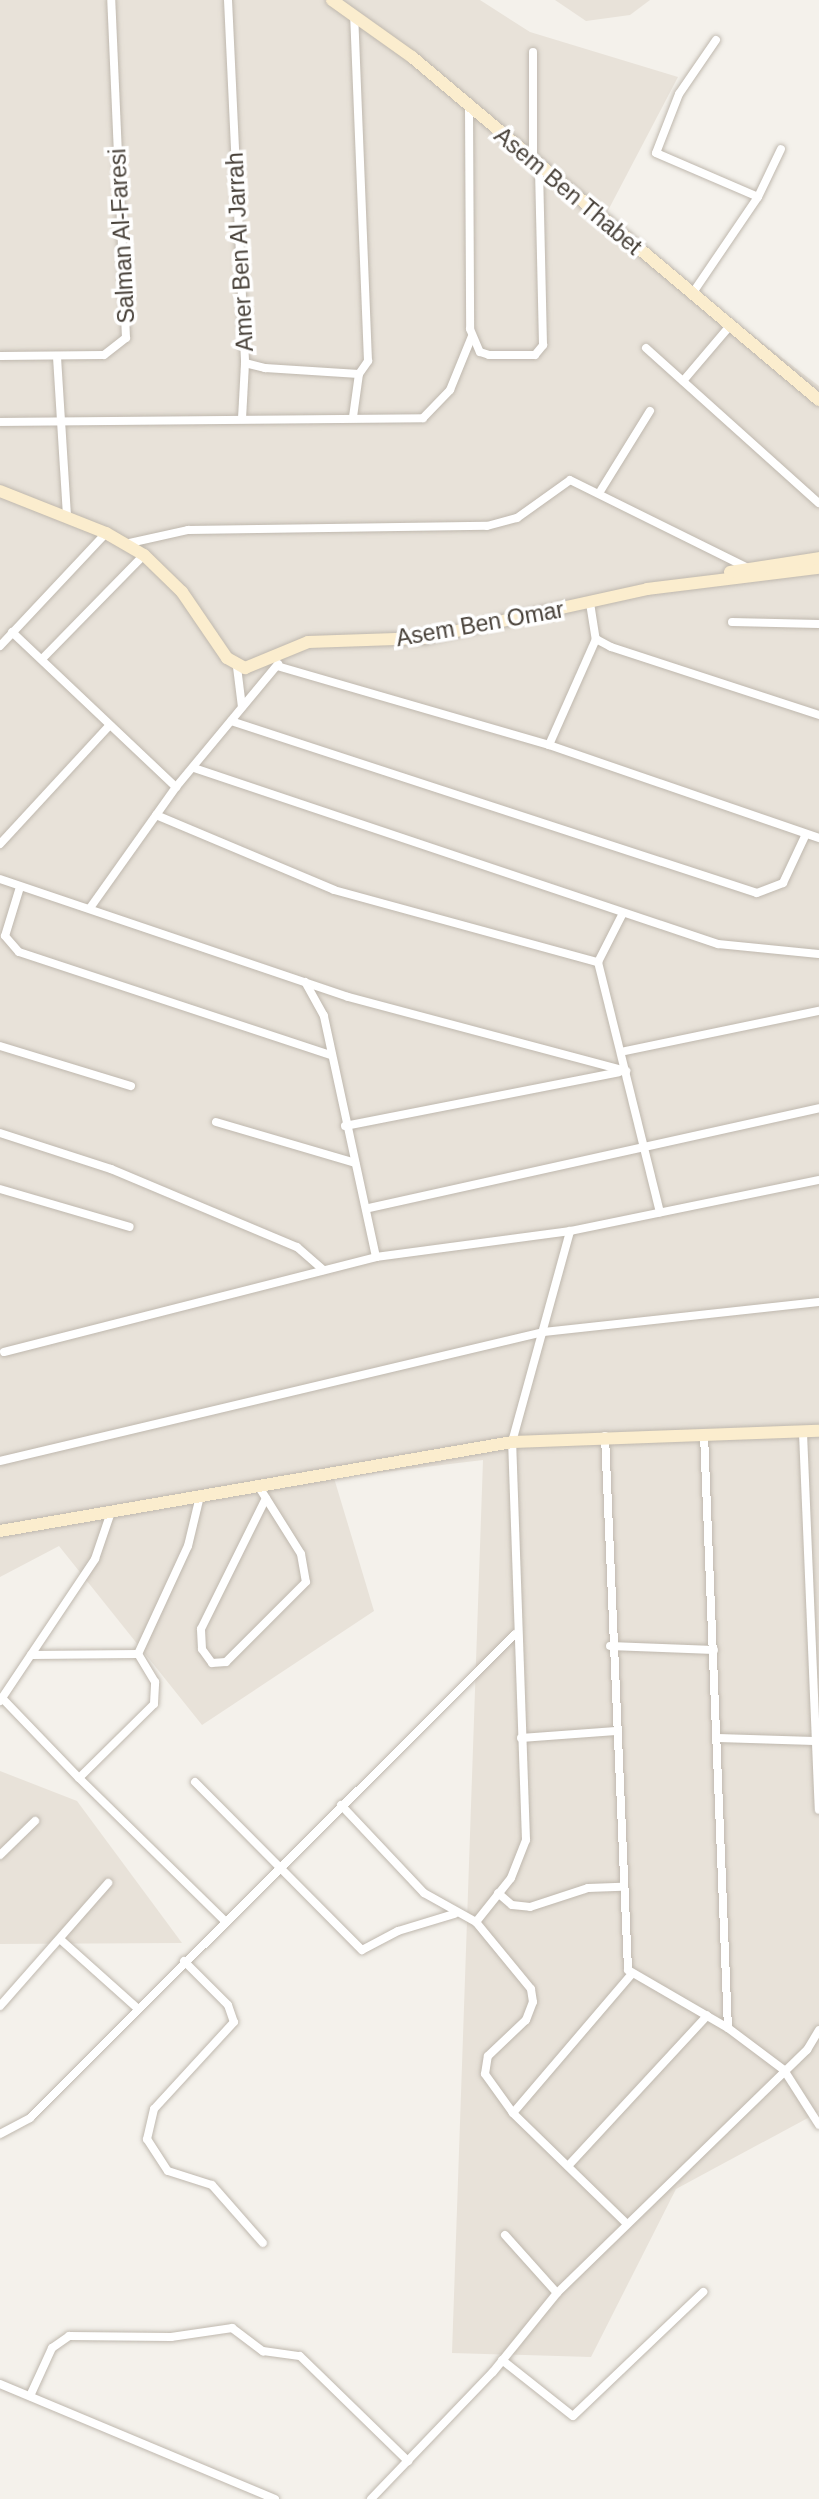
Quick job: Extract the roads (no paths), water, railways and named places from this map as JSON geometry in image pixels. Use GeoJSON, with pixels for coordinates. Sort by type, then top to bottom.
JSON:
{"type":"FeatureCollection","features":[{"type":"Feature","properties":{"kind":"street","name":"Salman Al-Faresi"},"geometry":{"type":"LineString","coordinates":[[0,356],[104,355],[126,338],[111,0]]}},
{"type":"Feature","properties":{"kind":"street","name":"Amer Ben Al Jarrah"},"geometry":{"type":"LineString","coordinates":[[228,0],[245,363],[359,374]]}},
{"type":"Feature","properties":{"kind":"street","name":"Asem Ben Thabet"},"geometry":{"type":"LineString","coordinates":[[337,1],[692,294],[799,388]]}},
{"type":"Feature","properties":{"kind":"street"},"geometry":{"type":"LineString","coordinates":[[353,417],[359,374],[370,351],[354,15]]}},
{"type":"Feature","properties":{"kind":"street"},"geometry":{"type":"LineString","coordinates":[[716,40],[679,94],[656,153],[758,197]]}},
{"type":"Feature","properties":{"kind":"street"},"geometry":{"type":"LineString","coordinates":[[472,336],[489,355],[535,355],[543,345],[533,52]]}},
{"type":"Feature","properties":{"kind":"street"},"geometry":{"type":"LineString","coordinates":[[0,422],[62,417],[242,419],[430,415],[450,390],[472,336],[469,108]]}},
{"type":"Feature","properties":{"kind":"street"},"geometry":{"type":"LineString","coordinates":[[692,294],[758,197],[781,149]]}},
{"type":"Feature","properties":{"kind":"street"},"geometry":{"type":"LineString","coordinates":[[683,381],[729,327]]}},
{"type":"Feature","properties":{"kind":"street"},"geometry":{"type":"LineString","coordinates":[[646,348],[819,503]]}},
{"type":"Feature","properties":{"kind":"street"},"geometry":{"type":"LineString","coordinates":[[57,357],[67,516]]}},
{"type":"Feature","properties":{"kind":"street"},"geometry":{"type":"LineString","coordinates":[[242,419],[245,363]]}},
{"type":"Feature","properties":{"kind":"street"},"geometry":{"type":"LineString","coordinates":[[799,388],[817,398]]}},
{"type":"Feature","properties":{"kind":"street"},"geometry":{"type":"LineString","coordinates":[[799,388],[819,411]]}},
{"type":"Feature","properties":{"kind":"street"},"geometry":{"type":"LineString","coordinates":[[601,490],[650,411]]}},
{"type":"Feature","properties":{"kind":"street"},"geometry":{"type":"LineString","coordinates":[[125,544],[188,530],[488,526],[517,518],[570,480],[601,490],[750,570],[819,568]]}},
{"type":"Feature","properties":{"kind":"street"},"geometry":{"type":"LineString","coordinates":[[0,491],[106,533],[144,555],[182,592],[237,667],[242,706]]}},
{"type":"Feature","properties":{"kind":"street"},"geometry":{"type":"LineString","coordinates":[[0,646],[106,533]]}},
{"type":"Feature","properties":{"kind":"street"},"geometry":{"type":"LineString","coordinates":[[43,658],[144,555]]}},
{"type":"Feature","properties":{"kind":"street"},"geometry":{"type":"LineString","coordinates":[[750,570],[819,558]]}},
{"type":"Feature","properties":{"kind":"street","name":"Asem Ben Omar"},"geometry":{"type":"LineString","coordinates":[[237,667],[291,646],[425,638],[750,570]]}},
{"type":"Feature","properties":{"kind":"street"},"geometry":{"type":"LineString","coordinates":[[549,745],[596,639],[590,603]]}},
{"type":"Feature","properties":{"kind":"street"},"geometry":{"type":"LineString","coordinates":[[732,622],[819,624]]}},
{"type":"Feature","properties":{"kind":"street"},"geometry":{"type":"LineString","coordinates":[[12,632],[43,658],[109,726],[176,788]]}},
{"type":"Feature","properties":{"kind":"street"},"geometry":{"type":"LineString","coordinates":[[596,639],[819,715]]}},
{"type":"Feature","properties":{"kind":"street"},"geometry":{"type":"LineString","coordinates":[[90,908],[156,814],[291,646]]}},
{"type":"Feature","properties":{"kind":"street"},"geometry":{"type":"LineString","coordinates":[[276,666],[549,745],[819,838]]}},
{"type":"Feature","properties":{"kind":"street"},"geometry":{"type":"LineString","coordinates":[[231,721],[757,893],[783,883],[806,834]]}},
{"type":"Feature","properties":{"kind":"street"},"geometry":{"type":"LineString","coordinates":[[0,844],[109,726]]}},
{"type":"Feature","properties":{"kind":"street"},"geometry":{"type":"LineString","coordinates":[[194,768],[733,948],[819,954]]}},
{"type":"Feature","properties":{"kind":"street"},"geometry":{"type":"LineString","coordinates":[[156,814],[334,890],[598,962]]}},
{"type":"Feature","properties":{"kind":"street"},"geometry":{"type":"LineString","coordinates":[[0,879],[305,982],[548,1055],[625,1071]]}},
{"type":"Feature","properties":{"kind":"street"},"geometry":{"type":"LineString","coordinates":[[20,887],[5,936],[19,952],[330,1055]]}},
{"type":"Feature","properties":{"kind":"street"},"geometry":{"type":"LineString","coordinates":[[623,913],[598,962],[625,1051],[625,1071],[647,1144],[660,1212]]}},
{"type":"Feature","properties":{"kind":"street"},"geometry":{"type":"LineString","coordinates":[[305,982],[324,1016],[345,1126],[369,1208],[376,1257]]}},
{"type":"Feature","properties":{"kind":"street"},"geometry":{"type":"LineString","coordinates":[[625,1051],[819,1011]]}},
{"type":"Feature","properties":{"kind":"street"},"geometry":{"type":"LineString","coordinates":[[0,1046],[131,1086]]}},
{"type":"Feature","properties":{"kind":"street"},"geometry":{"type":"LineString","coordinates":[[345,1126],[625,1071]]}},
{"type":"Feature","properties":{"kind":"street"},"geometry":{"type":"LineString","coordinates":[[369,1208],[647,1144],[819,1108]]}},
{"type":"Feature","properties":{"kind":"street"},"geometry":{"type":"LineString","coordinates":[[216,1122],[355,1163]]}},
{"type":"Feature","properties":{"kind":"street"},"geometry":{"type":"LineString","coordinates":[[0,1133],[111,1168],[297,1247],[323,1270]]}},
{"type":"Feature","properties":{"kind":"street"},"geometry":{"type":"LineString","coordinates":[[4,1352],[147,1320],[376,1257],[570,1231],[819,1180]]}},
{"type":"Feature","properties":{"kind":"street"},"geometry":{"type":"LineString","coordinates":[[0,1189],[130,1227]]}},
{"type":"Feature","properties":{"kind":"street"},"geometry":{"type":"LineString","coordinates":[[476,1922],[521,1860],[526,1840],[515,1634],[512,1442],[570,1231]]}},
{"type":"Feature","properties":{"kind":"street"},"geometry":{"type":"LineString","coordinates":[[0,1461],[543,1332],[819,1302]]}},
{"type":"Feature","properties":{"kind":"street"},"geometry":{"type":"LineString","coordinates":[[0,1531],[110,1515],[200,1496],[262,1493],[512,1442],[605,1436],[819,1432]]}},
{"type":"Feature","properties":{"kind":"street"},"geometry":{"type":"LineString","coordinates":[[803,1433],[819,1810]]}},
{"type":"Feature","properties":{"kind":"street"},"geometry":{"type":"LineString","coordinates":[[704,1434],[728,2028]]}},
{"type":"Feature","properties":{"kind":"street"},"geometry":{"type":"LineString","coordinates":[[513,2113],[631,1975],[622,1887],[610,1646],[605,1436]]}},
{"type":"Feature","properties":{"kind":"street"},"geometry":{"type":"LineString","coordinates":[[262,1493],[301,1554],[306,1582],[226,1662],[212,1663],[202,1649],[201,1629],[262,1493]]}},
{"type":"Feature","properties":{"kind":"street"},"geometry":{"type":"LineString","coordinates":[[138,1654],[188,1546],[200,1496]]}},
{"type":"Feature","properties":{"kind":"street"},"geometry":{"type":"LineString","coordinates":[[110,1515],[96,1559],[1,1699],[224,1920]]}},
{"type":"Feature","properties":{"kind":"street"},"geometry":{"type":"LineString","coordinates":[[0,2134],[30,2118],[224,1920],[515,1634]]}},
{"type":"Feature","properties":{"kind":"street"},"geometry":{"type":"LineString","coordinates":[[610,1646],[714,1650]]}},
{"type":"Feature","properties":{"kind":"street"},"geometry":{"type":"LineString","coordinates":[[32,1655],[138,1654]]}},
{"type":"Feature","properties":{"kind":"street"},"geometry":{"type":"LineString","coordinates":[[79,1778],[154,1704],[156,1682],[138,1654]]}},
{"type":"Feature","properties":{"kind":"street"},"geometry":{"type":"LineString","coordinates":[[813,1662],[819,1654]]}},
{"type":"Feature","properties":{"kind":"street"},"geometry":{"type":"LineString","coordinates":[[520,1738],[616,1731]]}},
{"type":"Feature","properties":{"kind":"street"},"geometry":{"type":"LineString","coordinates":[[718,1738],[814,1741]]}},
{"type":"Feature","properties":{"kind":"street"},"geometry":{"type":"LineString","coordinates":[[195,1782],[276,1870],[362,1951],[398,1930],[454,1914]]}},
{"type":"Feature","properties":{"kind":"street"},"geometry":{"type":"LineString","coordinates":[[341,1805],[424,1893],[454,1914],[476,1922],[532,1996],[531,2012],[485,2066],[489,2084],[513,2113],[626,2223]]}},
{"type":"Feature","properties":{"kind":"street"},"geometry":{"type":"LineString","coordinates":[[0,1855],[35,1821]]}},
{"type":"Feature","properties":{"kind":"street"},"geometry":{"type":"LineString","coordinates":[[0,2006],[61,1940],[108,1883]]}},
{"type":"Feature","properties":{"kind":"street"},"geometry":{"type":"LineString","coordinates":[[498,1893],[512,1905],[530,1907],[588,1888],[622,1887]]}},
{"type":"Feature","properties":{"kind":"street"},"geometry":{"type":"LineString","coordinates":[[61,1940],[137,2008]]}},
{"type":"Feature","properties":{"kind":"street"},"geometry":{"type":"LineString","coordinates":[[184,1961],[228,2005],[234,2022],[155,2109],[147,2139],[168,2171],[212,2185],[263,2243]]}},
{"type":"Feature","properties":{"kind":"street"},"geometry":{"type":"LineString","coordinates":[[631,1975],[728,2028],[784,2070],[819,2125]]}},
{"type":"Feature","properties":{"kind":"street"},"geometry":{"type":"LineString","coordinates":[[568,2166],[707,2016]]}},
{"type":"Feature","properties":{"kind":"street"},"geometry":{"type":"LineString","coordinates":[[371,2499],[502,2360],[557,2293],[784,2070],[819,2030]]}},
{"type":"Feature","properties":{"kind":"street"},"geometry":{"type":"LineString","coordinates":[[505,2235],[557,2293]]}},
{"type":"Feature","properties":{"kind":"street"},"geometry":{"type":"LineString","coordinates":[[502,2360],[573,2416],[703,2292]]}},
{"type":"Feature","properties":{"kind":"street"},"geometry":{"type":"LineString","coordinates":[[30,2396],[52,2348],[69,2336],[171,2337],[232,2328],[263,2351],[300,2356],[408,2461]]}},
{"type":"Feature","properties":{"kind":"street"},"geometry":{"type":"LineString","coordinates":[[0,2384],[275,2499]]}}]}
